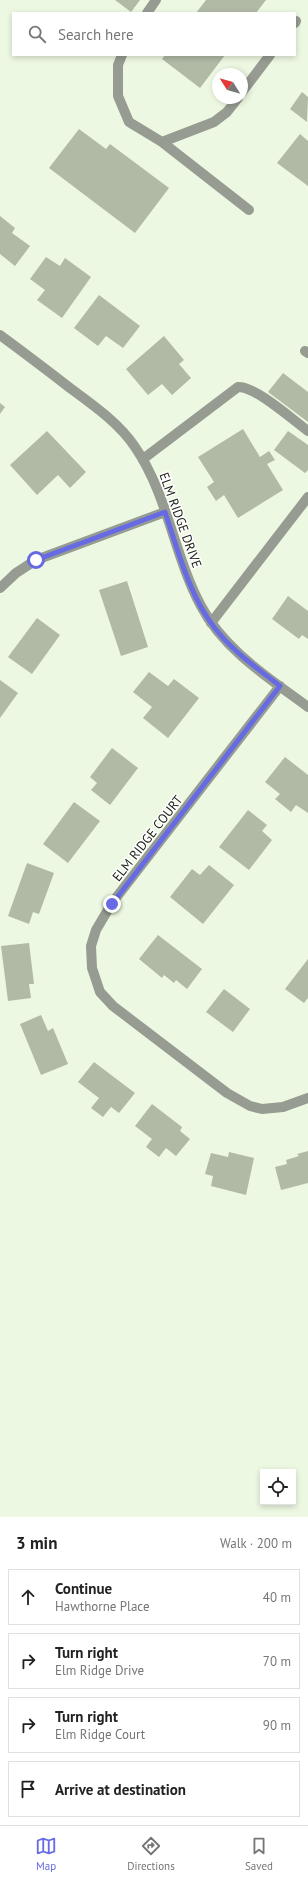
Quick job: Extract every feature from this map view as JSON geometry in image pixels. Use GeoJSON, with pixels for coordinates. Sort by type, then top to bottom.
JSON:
{"type":"FeatureCollection","features":[{"type":"Feature","properties":{"kind":"street"},"geometry":{"type":"LineString","coordinates":[[148,12],[156,0]]}},
{"type":"Feature","properties":{"kind":"street"},"geometry":{"type":"LineString","coordinates":[[122,56],[118,65],[118,96],[129,122],[162,142],[249,210]]}},
{"type":"Feature","properties":{"kind":"street"},"geometry":{"type":"LineString","coordinates":[[248,84],[269,56]]}},
{"type":"Feature","properties":{"kind":"street"},"geometry":{"type":"LineString","coordinates":[[162,142],[214,122],[227,112],[233,104]]}},
{"type":"Feature","properties":{"kind":"street","name":"ELM RIDGE DRIVE"},"geometry":{"type":"LineString","coordinates":[[0,335],[95,407],[119,428],[134,445],[149,468],[185,570],[200,606],[232,647],[308,707]]}},
{"type":"Feature","properties":{"kind":"street"},"geometry":{"type":"LineString","coordinates":[[143,459],[238,387],[243,387],[254,392],[308,431]]}},
{"type":"Feature","properties":{"kind":"street"},"geometry":{"type":"LineString","coordinates":[[211,622],[308,497]]}},
{"type":"Feature","properties":{"kind":"street"},"geometry":{"type":"LineString","coordinates":[[0,588],[16,573],[36,560],[165,512]]}},
{"type":"Feature","properties":{"kind":"street","name":"ELM RIDGE COURT"},"geometry":{"type":"LineString","coordinates":[[280,686],[112,904],[96,930],[92,946],[92,968],[100,992],[113,1006],[227,1093],[250,1106],[262,1109],[284,1107],[308,1098]]}},
{"type":"Feature","properties":{"kind":"building"},"geometry":{"type":"Polygon","coordinates":[[[115,0],[140,0],[131,12],[115,0]]]}},
{"type":"Feature","properties":{"kind":"building"},"geometry":{"type":"Polygon","coordinates":[[[206,0],[266,0],[257,12],[197,12],[206,0]]]}},
{"type":"Feature","properties":{"kind":"building"},"geometry":{"type":"Polygon","coordinates":[[[164,56],[224,56],[215,68],[212,68],[212,72],[200,88],[162,59],[164,56]]]}},
{"type":"Feature","properties":{"kind":"building"},"geometry":{"type":"Polygon","coordinates":[[[302,92],[308,97],[307,122],[290,109],[302,92]]]}},
{"type":"Feature","properties":{"kind":"building"},"geometry":{"type":"Polygon","coordinates":[[[79,129],[106,149],[110,144],[169,188],[135,233],[49,168],[79,129]]]}},
{"type":"Feature","properties":{"kind":"building"},"geometry":{"type":"Polygon","coordinates":[[[300,134],[308,141],[308,186],[277,163],[300,134]]]}},
{"type":"Feature","properties":{"kind":"building"},"geometry":{"type":"Polygon","coordinates":[[[0,216],[15,228],[12,233],[30,246],[15,266],[0,254],[0,216]]]}},
{"type":"Feature","properties":{"kind":"building"},"geometry":{"type":"Polygon","coordinates":[[[46,257],[60,266],[65,258],[91,277],[62,318],[37,300],[45,290],[30,279],[46,257]]]}},
{"type":"Feature","properties":{"kind":"building"},"geometry":{"type":"Polygon","coordinates":[[[99,295],[140,326],[123,348],[106,336],[98,346],[74,328],[99,295]]]}},
{"type":"Feature","properties":{"kind":"building"},"geometry":{"type":"Polygon","coordinates":[[[164,336],[184,360],[179,364],[191,378],[172,395],[162,384],[148,395],[126,369],[164,336]]]}},
{"type":"Feature","properties":{"kind":"building"},"geometry":{"type":"Polygon","coordinates":[[[283,373],[308,392],[308,422],[268,392],[283,373]]]}},
{"type":"Feature","properties":{"kind":"building"},"geometry":{"type":"Polygon","coordinates":[[[0,403],[5,407],[0,414],[0,403]]]}},
{"type":"Feature","properties":{"kind":"building"},"geometry":{"type":"Polygon","coordinates":[[[243,429],[260,457],[269,451],[275,460],[267,464],[283,490],[238,518],[224,495],[216,501],[207,487],[214,482],[198,457],[243,429]]]}},
{"type":"Feature","properties":{"kind":"building"},"geometry":{"type":"Polygon","coordinates":[[[47,431],[86,472],[70,488],[58,475],[37,495],[10,465],[47,431]]]}},
{"type":"Feature","properties":{"kind":"building"},"geometry":{"type":"Polygon","coordinates":[[[288,431],[308,445],[308,470],[305,473],[274,450],[288,431]]]}},
{"type":"Feature","properties":{"kind":"building"},"geometry":{"type":"Polygon","coordinates":[[[127,581],[148,647],[121,656],[99,590],[127,581]]]}},
{"type":"Feature","properties":{"kind":"building"},"geometry":{"type":"Polygon","coordinates":[[[288,596],[308,611],[308,639],[302,635],[299,639],[272,619],[288,596]]]}},
{"type":"Feature","properties":{"kind":"building"},"geometry":{"type":"Polygon","coordinates":[[[37,618],[60,635],[32,674],[8,657],[37,618]]]}},
{"type":"Feature","properties":{"kind":"building"},"geometry":{"type":"Polygon","coordinates":[[[149,672],[168,686],[174,679],[199,698],[168,738],[143,718],[152,707],[133,692],[149,672]]]}},
{"type":"Feature","properties":{"kind":"building"},"geometry":{"type":"Polygon","coordinates":[[[0,680],[18,693],[0,718],[0,680]]]}},
{"type":"Feature","properties":{"kind":"building"},"geometry":{"type":"Polygon","coordinates":[[[112,748],[138,768],[110,805],[91,790],[97,783],[90,777],[112,748]]]}},
{"type":"Feature","properties":{"kind":"building"},"geometry":{"type":"Polygon","coordinates":[[[285,757],[308,775],[308,813],[296,805],[291,812],[275,799],[280,794],[265,782],[285,757]]]}},
{"type":"Feature","properties":{"kind":"building"},"geometry":{"type":"Polygon","coordinates":[[[74,802],[100,821],[68,863],[43,844],[74,802]]]}},
{"type":"Feature","properties":{"kind":"building"},"geometry":{"type":"Polygon","coordinates":[[[248,810],[267,825],[262,831],[272,840],[249,870],[219,847],[248,810]]]}},
{"type":"Feature","properties":{"kind":"building"},"geometry":{"type":"Polygon","coordinates":[[[27,863],[54,873],[39,914],[33,912],[29,924],[8,916],[27,863]]]}},
{"type":"Feature","properties":{"kind":"building"},"geometry":{"type":"Polygon","coordinates":[[[209,865],[234,885],[203,924],[170,897],[192,869],[200,875],[209,865]]]}},
{"type":"Feature","properties":{"kind":"building"},"geometry":{"type":"Polygon","coordinates":[[[158,935],[202,969],[187,989],[176,980],[174,983],[164,975],[162,978],[139,959],[158,935]]]}},
{"type":"Feature","properties":{"kind":"building"},"geometry":{"type":"Polygon","coordinates":[[[29,943],[34,984],[29,984],[31,998],[8,1001],[1,946],[29,943]]]}},
{"type":"Feature","properties":{"kind":"building"},"geometry":{"type":"Polygon","coordinates":[[[308,959],[308,998],[304,1003],[285,989],[308,959]]]}},
{"type":"Feature","properties":{"kind":"building"},"geometry":{"type":"Polygon","coordinates":[[[224,989],[250,1009],[233,1032],[206,1012],[224,989]]]}},
{"type":"Feature","properties":{"kind":"building"},"geometry":{"type":"Polygon","coordinates":[[[41,1015],[48,1031],[53,1028],[68,1064],[41,1075],[20,1024],[41,1015]]]}},
{"type":"Feature","properties":{"kind":"building"},"geometry":{"type":"Polygon","coordinates":[[[94,1062],[135,1093],[119,1113],[111,1107],[103,1117],[91,1108],[99,1098],[78,1082],[94,1062]]]}},
{"type":"Feature","properties":{"kind":"building"},"geometry":{"type":"Polygon","coordinates":[[[152,1104],[182,1127],[180,1131],[190,1139],[176,1156],[166,1148],[159,1157],[146,1147],[152,1139],[135,1126],[152,1104]]]}},
{"type":"Feature","properties":{"kind":"building"},"geometry":{"type":"Polygon","coordinates":[[[308,1151],[308,1183],[281,1190],[275,1167],[287,1164],[286,1160],[299,1156],[297,1154],[308,1151]]]}},
{"type":"Feature","properties":{"kind":"building"},"geometry":{"type":"Polygon","coordinates":[[[229,1152],[254,1158],[246,1195],[211,1186],[213,1176],[205,1174],[211,1153],[228,1157],[229,1152]]]}},
{"type":"Feature","properties":{"kind":"route"},"geometry":{"type":"LineString","coordinates":[[36,560],[165,512],[185,570],[200,606],[214,627],[232,647],[280,686],[112,904]]}}]}
